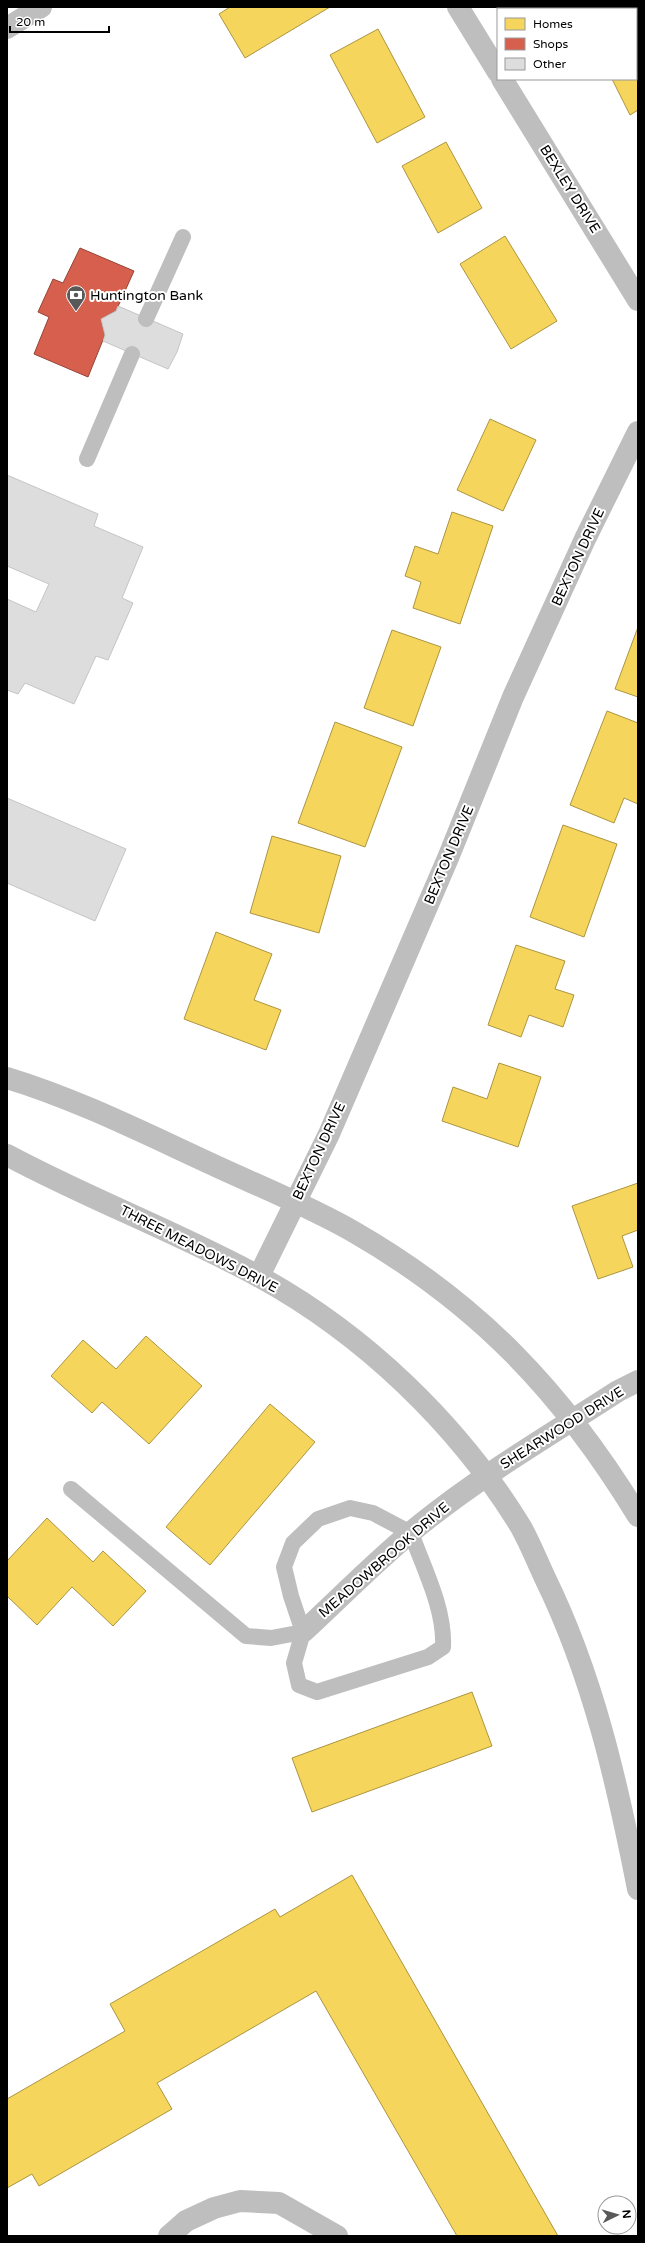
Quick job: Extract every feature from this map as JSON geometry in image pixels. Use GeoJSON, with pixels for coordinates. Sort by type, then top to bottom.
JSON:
{"type":"FeatureCollection","features":[{"type":"Feature","properties":{"kind":"street"},"geometry":{"type":"LineString","coordinates":[[7,28],[41,7]]}},
{"type":"Feature","properties":{"kind":"street"},"geometry":{"type":"LineString","coordinates":[[458,7],[497,70]]}},
{"type":"Feature","properties":{"kind":"street","name":"BEXLEY DRIVE"},"geometry":{"type":"LineString","coordinates":[[503,80],[638,300]]}},
{"type":"Feature","properties":{"kind":"street","name":"BEXTON DRIVE"},"geometry":{"type":"LineString","coordinates":[[259,1276],[329,1134],[445,865],[513,697],[585,539],[638,432]]}},
{"type":"Feature","properties":{"kind":"street"},"geometry":{"type":"LineString","coordinates":[[7,1078],[109,1116],[295,1203],[353,1231],[422,1274],[482,1322],[536,1376],[574,1420],[614,1476],[638,1516]]}},
{"type":"Feature","properties":{"kind":"street","name":"THREE MEADOWS DRIVE"},"geometry":{"type":"LineString","coordinates":[[7,1155],[259,1276],[320,1315],[379,1360],[432,1411],[486,1475],[522,1529],[563,1614],[589,1684],[621,1803],[638,1889]]}},
{"type":"Feature","properties":{"kind":"street","name":"SHEARWOOD DRIVE"},"geometry":{"type":"LineString","coordinates":[[486,1475],[638,1381]]}},
{"type":"Feature","properties":{"kind":"street","name":"MEADOWBROOK DRIVE"},"geometry":{"type":"LineString","coordinates":[[302,1632],[411,1533],[486,1475]]}},
{"type":"Feature","properties":{"kind":"street"},"geometry":{"type":"LineString","coordinates":[[169,2236],[186,2221],[214,2208],[240,2201],[279,2203],[337,2236]]}},
{"type":"Feature","properties":{"kind":"lane"},"geometry":{"type":"LineString","coordinates":[[146,319],[183,237]]}},
{"type":"Feature","properties":{"kind":"lane"},"geometry":{"type":"LineString","coordinates":[[87,459],[132,354]]}},
{"type":"Feature","properties":{"kind":"lane"},"geometry":{"type":"LineString","coordinates":[[71,1489],[246,1636],[271,1638],[302,1632]]}},
{"type":"Feature","properties":{"kind":"lane"},"geometry":{"type":"LineString","coordinates":[[350,1508],[373,1513],[411,1533],[444,1631],[443,1647],[428,1657],[317,1692],[299,1685],[294,1663],[302,1632],[284,1567],[293,1543],[318,1519],[350,1508]]}},
{"type":"Feature","properties":{"kind":"building: Homes"},"geometry":{"type":"Polygon","coordinates":[[[230,7],[330,7],[245,58],[219,14],[230,7]]]}},
{"type":"Feature","properties":{"kind":"building: Homes"},"geometry":{"type":"Polygon","coordinates":[[[637,22],[638,110],[630,115],[612,80],[637,80],[637,22]]]}},
{"type":"Feature","properties":{"kind":"building: Homes"},"geometry":{"type":"Polygon","coordinates":[[[378,29],[425,117],[377,143],[330,55],[378,29]]]}},
{"type":"Feature","properties":{"kind":"building: Homes"},"geometry":{"type":"Polygon","coordinates":[[[446,142],[482,208],[438,233],[402,166],[446,142]]]}},
{"type":"Feature","properties":{"kind":"building: Homes"},"geometry":{"type":"Polygon","coordinates":[[[505,236],[557,321],[511,349],[460,264],[505,236]]]}},
{"type":"Feature","properties":{"kind":"building: Homes"},"geometry":{"type":"Polygon","coordinates":[[[490,419],[536,440],[503,511],[457,490],[490,419]]]}},
{"type":"Feature","properties":{"kind":"building: Homes"},"geometry":{"type":"Polygon","coordinates":[[[452,512],[493,526],[460,624],[413,608],[421,582],[405,576],[415,546],[438,554],[452,512]]]}},
{"type":"Feature","properties":{"kind":"building: Homes"},"geometry":{"type":"Polygon","coordinates":[[[638,627],[638,697],[615,689],[638,627]]]}},
{"type":"Feature","properties":{"kind":"building: Homes"},"geometry":{"type":"Polygon","coordinates":[[[392,630],[441,647],[413,726],[364,708],[392,630]]]}},
{"type":"Feature","properties":{"kind":"building: Homes"},"geometry":{"type":"Polygon","coordinates":[[[607,711],[638,723],[638,804],[624,798],[614,823],[570,805],[607,711]]]}},
{"type":"Feature","properties":{"kind":"building: Homes"},"geometry":{"type":"Polygon","coordinates":[[[335,722],[402,747],[365,847],[298,823],[335,722]]]}},
{"type":"Feature","properties":{"kind":"building: Homes"},"geometry":{"type":"Polygon","coordinates":[[[563,825],[617,844],[584,937],[530,917],[563,825]]]}},
{"type":"Feature","properties":{"kind":"building: Homes"},"geometry":{"type":"Polygon","coordinates":[[[272,836],[341,856],[319,933],[250,913],[272,836]]]}},
{"type":"Feature","properties":{"kind":"building: Homes"},"geometry":{"type":"Polygon","coordinates":[[[216,932],[272,954],[254,1000],[281,1010],[266,1050],[184,1019],[216,932]]]}},
{"type":"Feature","properties":{"kind":"building: Homes"},"geometry":{"type":"Polygon","coordinates":[[[516,945],[565,961],[555,989],[574,995],[563,1027],[529,1015],[521,1037],[488,1025],[516,945]]]}},
{"type":"Feature","properties":{"kind":"building: Homes"},"geometry":{"type":"Polygon","coordinates":[[[499,1063],[541,1077],[518,1147],[442,1121],[453,1087],[487,1099],[499,1063]]]}},
{"type":"Feature","properties":{"kind":"building: Homes"},"geometry":{"type":"Polygon","coordinates":[[[638,1183],[638,1230],[622,1236],[633,1267],[598,1279],[572,1206],[638,1183]]]}},
{"type":"Feature","properties":{"kind":"building: Homes"},"geometry":{"type":"Polygon","coordinates":[[[146,1336],[202,1386],[149,1444],[102,1402],[92,1413],[51,1376],[83,1340],[116,1369],[146,1336]]]}},
{"type":"Feature","properties":{"kind":"building: Homes"},"geometry":{"type":"Polygon","coordinates":[[[270,1404],[315,1442],[210,1565],[166,1527],[270,1404]]]}},
{"type":"Feature","properties":{"kind":"building: Homes"},"geometry":{"type":"Polygon","coordinates":[[[47,1518],[93,1562],[103,1551],[146,1591],[113,1626],[72,1587],[37,1625],[7,1596],[7,1561],[47,1518]]]}},
{"type":"Feature","properties":{"kind":"building: Homes"},"geometry":{"type":"Polygon","coordinates":[[[472,1692],[492,1746],[312,1812],[292,1758],[472,1692]]]}},
{"type":"Feature","properties":{"kind":"building: Homes"},"geometry":{"type":"Polygon","coordinates":[[[352,1875],[558,2236],[457,2236],[316,1991],[157,2083],[172,2109],[39,2186],[32,2174],[7,2188],[7,2099],[125,2031],[110,2004],[275,1909],[280,1917],[352,1875]]]}},
{"type":"Feature","properties":{"kind":"building: Shops","name":"Huntington Bank"},"geometry":{"type":"Polygon","coordinates":[[[80,248],[134,271],[116,311],[101,319],[105,335],[88,377],[34,354],[49,317],[38,312],[53,279],[63,283],[80,248]]]}},
{"type":"Feature","properties":{"kind":"building: Other"},"geometry":{"type":"Polygon","coordinates":[[[118,306],[183,334],[177,352],[168,369],[103,341],[105,335],[101,319],[116,311],[118,306]]]}},
{"type":"Feature","properties":{"kind":"building: Other"},"geometry":{"type":"Polygon","coordinates":[[[7,475],[98,514],[94,526],[143,547],[122,598],[133,603],[108,660],[96,656],[74,704],[25,683],[18,694],[7,690],[7,599],[36,612],[49,584],[7,566],[7,475]]]}},
{"type":"Feature","properties":{"kind":"building: Other"},"geometry":{"type":"Polygon","coordinates":[[[7,798],[126,849],[95,921],[7,883],[7,798]]]}},
{"type":"Feature","properties":{"kind":"place","name":"Huntington Bank"},"geometry":{"type":"Point","coordinates":[76,312]}}]}
